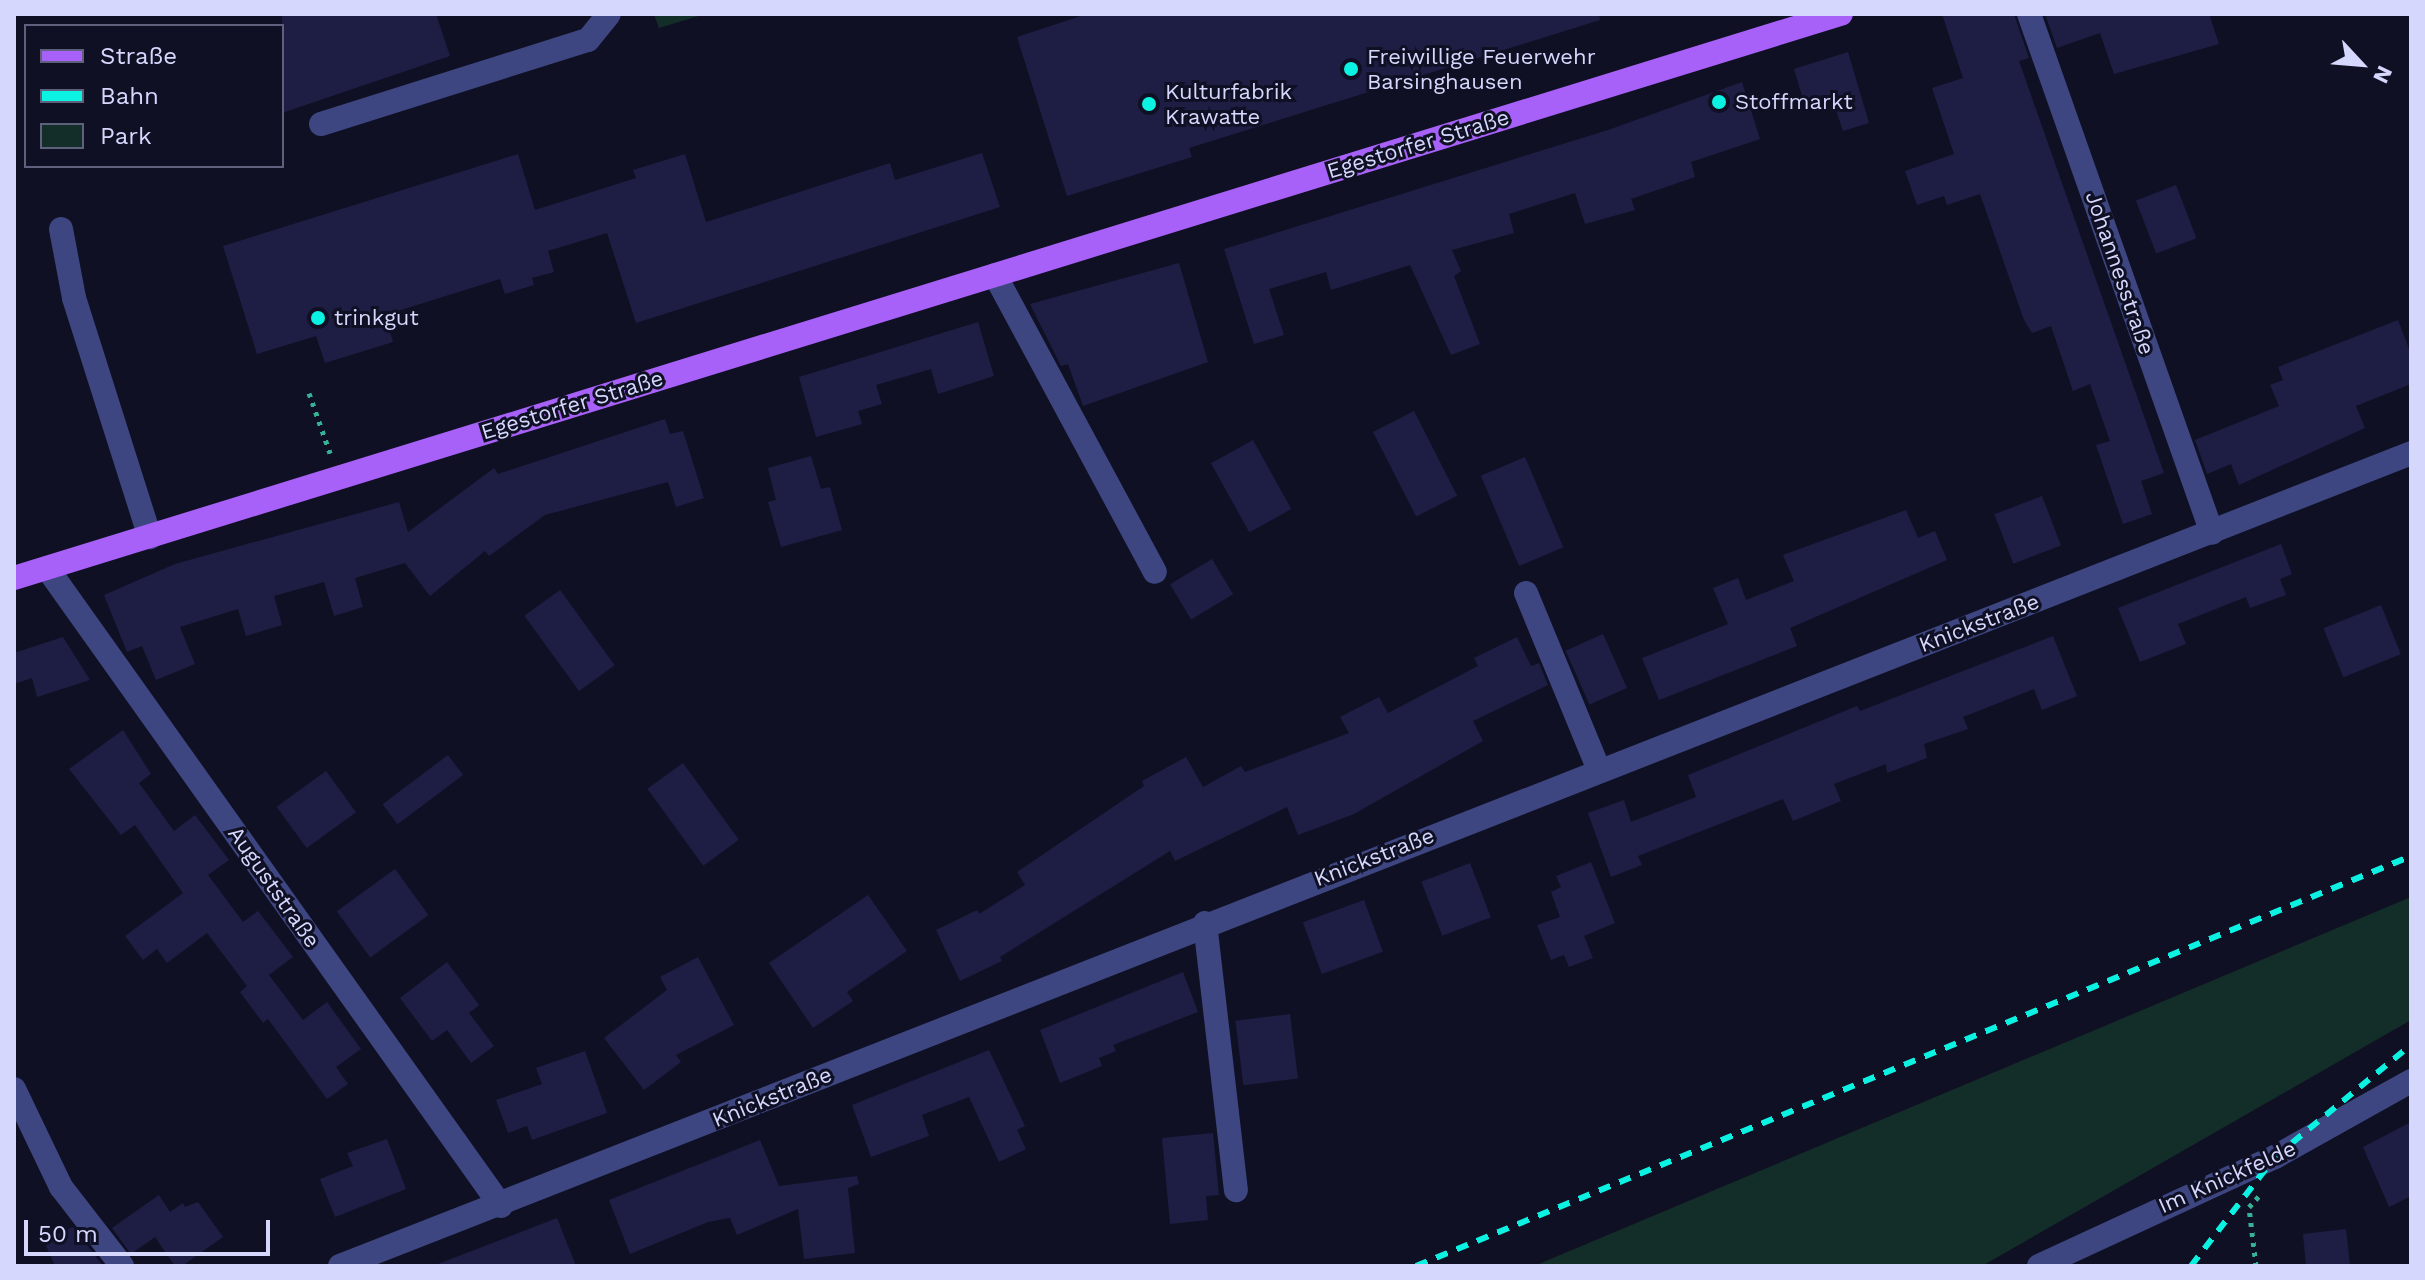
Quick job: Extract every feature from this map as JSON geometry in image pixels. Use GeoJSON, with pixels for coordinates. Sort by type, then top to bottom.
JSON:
{"type":"FeatureCollection","features":[{"type":"Feature","properties":{"kind":"main road","name":"Egestorfer Straße"},"geometry":{"type":"LineString","coordinates":[[14,578],[1841,14]]}},
{"type":"Feature","properties":{"kind":"street"},"geometry":{"type":"LineString","coordinates":[[321,124],[588,40],[609,14]]}},
{"type":"Feature","properties":{"kind":"street","name":"Johannesstraße"},"geometry":{"type":"LineString","coordinates":[[2029,14],[2212,533]]}},
{"type":"Feature","properties":{"kind":"street"},"geometry":{"type":"LineString","coordinates":[[61,229],[74,298],[150,537]]}},
{"type":"Feature","properties":{"kind":"street"},"geometry":{"type":"LineString","coordinates":[[995,275],[1155,572]]}},
{"type":"Feature","properties":{"kind":"street","name":"Knickstraße"},"geometry":{"type":"LineString","coordinates":[[340,1266],[501,1206],[1205,923],[2411,453]]}},
{"type":"Feature","properties":{"kind":"street","name":"Auguststraße"},"geometry":{"type":"LineString","coordinates":[[47,568],[501,1206]]}},
{"type":"Feature","properties":{"kind":"street"},"geometry":{"type":"LineString","coordinates":[[1526,593],[1599,770]]}},
{"type":"Feature","properties":{"kind":"street"},"geometry":{"type":"LineString","coordinates":[[1205,923],[1236,1190]]}},
{"type":"Feature","properties":{"kind":"street","name":"Im Knickfelde"},"geometry":{"type":"LineString","coordinates":[[2039,1266],[2275,1157],[2411,1081]]}},
{"type":"Feature","properties":{"kind":"street"},"geometry":{"type":"LineString","coordinates":[[14,1089],[61,1187],[122,1266]]}},
{"type":"Feature","properties":{"kind":"path"},"geometry":{"type":"LineString","coordinates":[[309,393],[338,477]]}},
{"type":"Feature","properties":{"kind":"path"},"geometry":{"type":"LineString","coordinates":[[2256,1266],[2249,1207],[2267,1186]]}},
{"type":"Feature","properties":{"kind":"green space"},"geometry":{"type":"Polygon","coordinates":[[[654,14],[705,14],[659,28],[654,14]]]}},
{"type":"Feature","properties":{"kind":"green space"},"geometry":{"type":"Polygon","coordinates":[[[2411,897],[2411,1020],[1982,1266],[1534,1266],[2411,897]]]}},
{"type":"Feature","properties":{"kind":"building"},"geometry":{"type":"Polygon","coordinates":[[[282,14],[436,14],[450,56],[284,112],[282,14]]]}},
{"type":"Feature","properties":{"kind":"building"},"geometry":{"type":"Polygon","coordinates":[[[1087,14],[1599,14],[1600,20],[1189,148],[1192,157],[1067,196],[1017,37],[1087,14]]]}},
{"type":"Feature","properties":{"kind":"building"},"geometry":{"type":"Polygon","coordinates":[[[1942,14],[2014,14],[2029,58],[2019,61],[2164,473],[2141,481],[2152,514],[2123,524],[2096,445],[2110,441],[2090,384],[2073,391],[2051,326],[2032,333],[2024,320],[1980,194],[1947,205],[1944,196],[1917,205],[1905,171],[1954,154],[1932,88],[1963,78],[1942,14]]]}},
{"type":"Feature","properties":{"kind":"building"},"geometry":{"type":"Polygon","coordinates":[[[2045,14],[2209,14],[2219,44],[2114,74],[2100,33],[2057,48],[2045,14]]]}},
{"type":"Feature","properties":{"kind":"building"},"geometry":{"type":"Polygon","coordinates":[[[1848,52],[1869,123],[1843,131],[1832,98],[1805,106],[1794,69],[1848,52]]]}},
{"type":"Feature","properties":{"kind":"building"},"geometry":{"type":"Polygon","coordinates":[[[1742,82],[1760,139],[1691,162],[1695,177],[1631,199],[1635,210],[1585,224],[1575,193],[1509,214],[1514,233],[1452,250],[1461,271],[1454,276],[1480,344],[1451,355],[1410,265],[1331,290],[1326,272],[1269,289],[1284,335],[1254,344],[1224,249],[1608,130],[1742,82]]]}},
{"type":"Feature","properties":{"kind":"building"},"geometry":{"type":"Polygon","coordinates":[[[982,153],[1000,207],[636,323],[607,233],[548,251],[554,272],[532,278],[534,285],[505,294],[500,279],[385,315],[393,342],[325,363],[316,336],[257,354],[223,246],[518,154],[535,210],[636,178],[633,170],[685,154],[706,222],[890,163],[895,180],[982,153]]]}},
{"type":"Feature","properties":{"kind":"building"},"geometry":{"type":"Polygon","coordinates":[[[2176,185],[2196,238],[2156,254],[2136,200],[2176,185]]]}},
{"type":"Feature","properties":{"kind":"building"},"geometry":{"type":"Polygon","coordinates":[[[1179,263],[1208,362],[1083,406],[1068,364],[1061,366],[1030,304],[1179,263]]]}},
{"type":"Feature","properties":{"kind":"building"},"geometry":{"type":"Polygon","coordinates":[[[2398,320],[2411,354],[2411,384],[2356,406],[2365,428],[2239,485],[2231,464],[2207,474],[2195,440],[2279,406],[2270,385],[2283,380],[2278,367],[2398,320]]]}},
{"type":"Feature","properties":{"kind":"building"},"geometry":{"type":"Polygon","coordinates":[[[978,322],[994,376],[938,394],[931,369],[876,385],[882,404],[858,411],[862,424],[816,437],[799,377],[978,322]]]}},
{"type":"Feature","properties":{"kind":"building"},"geometry":{"type":"Polygon","coordinates":[[[1414,411],[1457,496],[1416,517],[1373,432],[1414,411]]]}},
{"type":"Feature","properties":{"kind":"building"},"geometry":{"type":"Polygon","coordinates":[[[665,419],[670,434],[683,431],[704,498],[676,507],[668,482],[545,515],[489,556],[485,551],[430,596],[405,563],[355,578],[363,607],[334,616],[324,582],[274,596],[282,625],[246,636],[238,609],[180,627],[195,664],[156,680],[142,646],[127,652],[104,595],[175,564],[399,502],[408,532],[494,468],[498,474],[665,419]]]}},
{"type":"Feature","properties":{"kind":"building"},"geometry":{"type":"Polygon","coordinates":[[[1253,440],[1291,509],[1249,532],[1211,463],[1253,440]]]}},
{"type":"Feature","properties":{"kind":"building"},"geometry":{"type":"Polygon","coordinates":[[[811,456],[821,489],[830,487],[842,530],[781,547],[768,502],[776,500],[768,468],[811,456]]]}},
{"type":"Feature","properties":{"kind":"building"},"geometry":{"type":"Polygon","coordinates":[[[1525,457],[1563,547],[1519,566],[1481,476],[1525,457]]]}},
{"type":"Feature","properties":{"kind":"building"},"geometry":{"type":"Polygon","coordinates":[[[2042,496],[2061,545],[2013,564],[1994,514],[2042,496]]]}},
{"type":"Feature","properties":{"kind":"building"},"geometry":{"type":"Polygon","coordinates":[[[1906,510],[1918,538],[1935,531],[1947,560],[1790,628],[1797,646],[1659,700],[1642,658],[1728,624],[1713,588],[1738,578],[1746,600],[1794,581],[1783,555],[1906,510]]]}},
{"type":"Feature","properties":{"kind":"building"},"geometry":{"type":"Polygon","coordinates":[[[2281,544],[2292,574],[2280,579],[2286,595],[2250,608],[2246,597],[2178,624],[2186,644],[2140,662],[2118,608],[2281,544]]]}},
{"type":"Feature","properties":{"kind":"building"},"geometry":{"type":"Polygon","coordinates":[[[1212,559],[1233,594],[1191,619],[1170,584],[1212,559]]]}},
{"type":"Feature","properties":{"kind":"building"},"geometry":{"type":"Polygon","coordinates":[[[560,590],[615,665],[579,691],[524,616],[560,590]]]}},
{"type":"Feature","properties":{"kind":"building"},"geometry":{"type":"Polygon","coordinates":[[[2381,605],[2401,654],[2343,677],[2324,628],[2381,605]]]}},
{"type":"Feature","properties":{"kind":"building"},"geometry":{"type":"Polygon","coordinates":[[[1603,634],[1627,688],[1590,705],[1566,651],[1603,634]]]}},
{"type":"Feature","properties":{"kind":"building"},"geometry":{"type":"Polygon","coordinates":[[[2053,636],[2077,696],[2042,710],[2034,689],[1963,717],[1968,729],[1924,744],[1927,758],[1887,773],[1886,764],[1834,784],[1841,801],[1793,821],[1783,799],[1638,856],[1642,865],[1611,877],[1588,813],[1624,800],[1631,822],[1696,797],[1688,775],[1857,706],[1860,711],[2053,636]]]}},
{"type":"Feature","properties":{"kind":"building"},"geometry":{"type":"Polygon","coordinates":[[[63,637],[90,680],[37,697],[32,678],[14,684],[14,653],[63,637]]]}},
{"type":"Feature","properties":{"kind":"building"},"geometry":{"type":"Polygon","coordinates":[[[1517,637],[1531,666],[1539,663],[1548,685],[1473,721],[1483,741],[1354,814],[1298,835],[1287,807],[1175,861],[1170,851],[1000,957],[1002,961],[960,981],[936,930],[977,910],[979,914],[1025,885],[1017,872],[1144,786],[1142,781],[1186,757],[1203,787],[1241,766],[1245,772],[1349,733],[1340,717],[1379,697],[1388,713],[1478,666],[1474,658],[1517,637]]]}},
{"type":"Feature","properties":{"kind":"building"},"geometry":{"type":"Polygon","coordinates":[[[123,730],[151,774],[139,783],[174,831],[195,815],[229,860],[208,875],[243,922],[258,911],[293,957],[269,975],[303,1020],[327,1002],[361,1049],[336,1067],[348,1084],[327,1099],[268,1019],[263,1023],[240,992],[247,986],[207,933],[167,963],[157,949],[143,960],[125,936],[183,893],[135,825],[121,835],[69,769],[123,730]]]}},
{"type":"Feature","properties":{"kind":"building"},"geometry":{"type":"Polygon","coordinates":[[[448,755],[463,775],[398,824],[383,804],[448,755]]]}},
{"type":"Feature","properties":{"kind":"building"},"geometry":{"type":"Polygon","coordinates":[[[683,763],[739,840],[703,866],[647,789],[683,763]]]}},
{"type":"Feature","properties":{"kind":"building"},"geometry":{"type":"Polygon","coordinates":[[[326,771],[356,812],[307,848],[277,807],[326,771]]]}},
{"type":"Feature","properties":{"kind":"building"},"geometry":{"type":"Polygon","coordinates":[[[1591,862],[1615,923],[1584,936],[1593,958],[1569,967],[1564,955],[1551,960],[1537,925],[1560,917],[1551,892],[1561,887],[1556,876],[1591,862]]]}},
{"type":"Feature","properties":{"kind":"building"},"geometry":{"type":"Polygon","coordinates":[[[1470,863],[1491,917],[1442,936],[1421,882],[1470,863]]]}},
{"type":"Feature","properties":{"kind":"building"},"geometry":{"type":"Polygon","coordinates":[[[395,869],[429,915],[370,957],[337,911],[395,869]]]}},
{"type":"Feature","properties":{"kind":"building"},"geometry":{"type":"Polygon","coordinates":[[[868,895],[907,951],[847,992],[853,1001],[813,1028],[769,963],[868,895]]]}},
{"type":"Feature","properties":{"kind":"building"},"geometry":{"type":"Polygon","coordinates":[[[1364,900],[1383,952],[1322,974],[1303,922],[1364,900]]]}},
{"type":"Feature","properties":{"kind":"building"},"geometry":{"type":"Polygon","coordinates":[[[698,957],[734,1025],[676,1055],[681,1062],[644,1090],[604,1038],[667,990],[660,977],[698,957]]]}},
{"type":"Feature","properties":{"kind":"building"},"geometry":{"type":"Polygon","coordinates":[[[447,962],[479,1005],[469,1013],[494,1046],[471,1063],[447,1030],[432,1041],[400,998],[447,962]]]}},
{"type":"Feature","properties":{"kind":"building"},"geometry":{"type":"Polygon","coordinates":[[[1183,972],[1198,1012],[1113,1045],[1116,1051],[1099,1058],[1102,1066],[1060,1083],[1040,1030],[1183,972]]]}},
{"type":"Feature","properties":{"kind":"building"},"geometry":{"type":"Polygon","coordinates":[[[1290,1014],[1298,1079],[1243,1085],[1235,1021],[1290,1014]]]}},
{"type":"Feature","properties":{"kind":"building"},"geometry":{"type":"Polygon","coordinates":[[[989,1050],[1025,1126],[1017,1130],[1026,1149],[999,1162],[969,1097],[922,1115],[929,1136],[871,1157],[852,1105],[989,1050]]]}},
{"type":"Feature","properties":{"kind":"building"},"geometry":{"type":"Polygon","coordinates":[[[585,1051],[607,1113],[532,1140],[527,1126],[508,1133],[496,1100],[542,1084],[536,1068],[585,1051]]]}},
{"type":"Feature","properties":{"kind":"building"},"geometry":{"type":"Polygon","coordinates":[[[2411,1122],[2411,1196],[2389,1207],[2363,1147],[2411,1122]]]}},
{"type":"Feature","properties":{"kind":"building"},"geometry":{"type":"Polygon","coordinates":[[[1213,1133],[1219,1195],[1206,1196],[1208,1220],[1170,1224],[1162,1138],[1213,1133]]]}},
{"type":"Feature","properties":{"kind":"building"},"geometry":{"type":"Polygon","coordinates":[[[387,1139],[406,1189],[335,1217],[320,1179],[353,1166],[347,1153],[387,1139]]]}},
{"type":"Feature","properties":{"kind":"building"},"geometry":{"type":"Polygon","coordinates":[[[760,1140],[779,1186],[857,1176],[859,1184],[848,1188],[855,1253],[804,1259],[798,1209],[737,1235],[730,1218],[708,1222],[630,1254],[609,1200],[760,1140]]]}},
{"type":"Feature","properties":{"kind":"building"},"geometry":{"type":"Polygon","coordinates":[[[159,1195],[170,1212],[183,1203],[185,1207],[198,1202],[223,1237],[182,1266],[175,1266],[155,1237],[131,1254],[112,1228],[159,1195]]]}},
{"type":"Feature","properties":{"kind":"building"},"geometry":{"type":"Polygon","coordinates":[[[557,1218],[576,1266],[438,1264],[557,1218]]]}},
{"type":"Feature","properties":{"kind":"building"},"geometry":{"type":"Polygon","coordinates":[[[73,1227],[103,1266],[55,1266],[44,1241],[73,1227]]]}},
{"type":"Feature","properties":{"kind":"building"},"geometry":{"type":"Polygon","coordinates":[[[2346,1229],[2350,1266],[2306,1266],[2303,1234],[2346,1229]]]}},
{"type":"Feature","properties":{"kind":"railway"},"geometry":{"type":"LineString","coordinates":[[1416,1266],[2411,856]]}},
{"type":"Feature","properties":{"kind":"railway"},"geometry":{"type":"LineString","coordinates":[[2191,1266],[2275,1157],[2411,1045]]}},
{"type":"Feature","properties":{"kind":"place","name":"Freiwillige Feuerwehr Barsinghausen"},"geometry":{"type":"Point","coordinates":[1351,69]}},
{"type":"Feature","properties":{"kind":"place","name":"Stoffmarkt"},"geometry":{"type":"Point","coordinates":[1719,102]}},
{"type":"Feature","properties":{"kind":"place","name":"Kulturfabrik Krawatte"},"geometry":{"type":"Point","coordinates":[1149,104]}},
{"type":"Feature","properties":{"kind":"place","name":"trinkgut"},"geometry":{"type":"Point","coordinates":[318,318]}}]}
